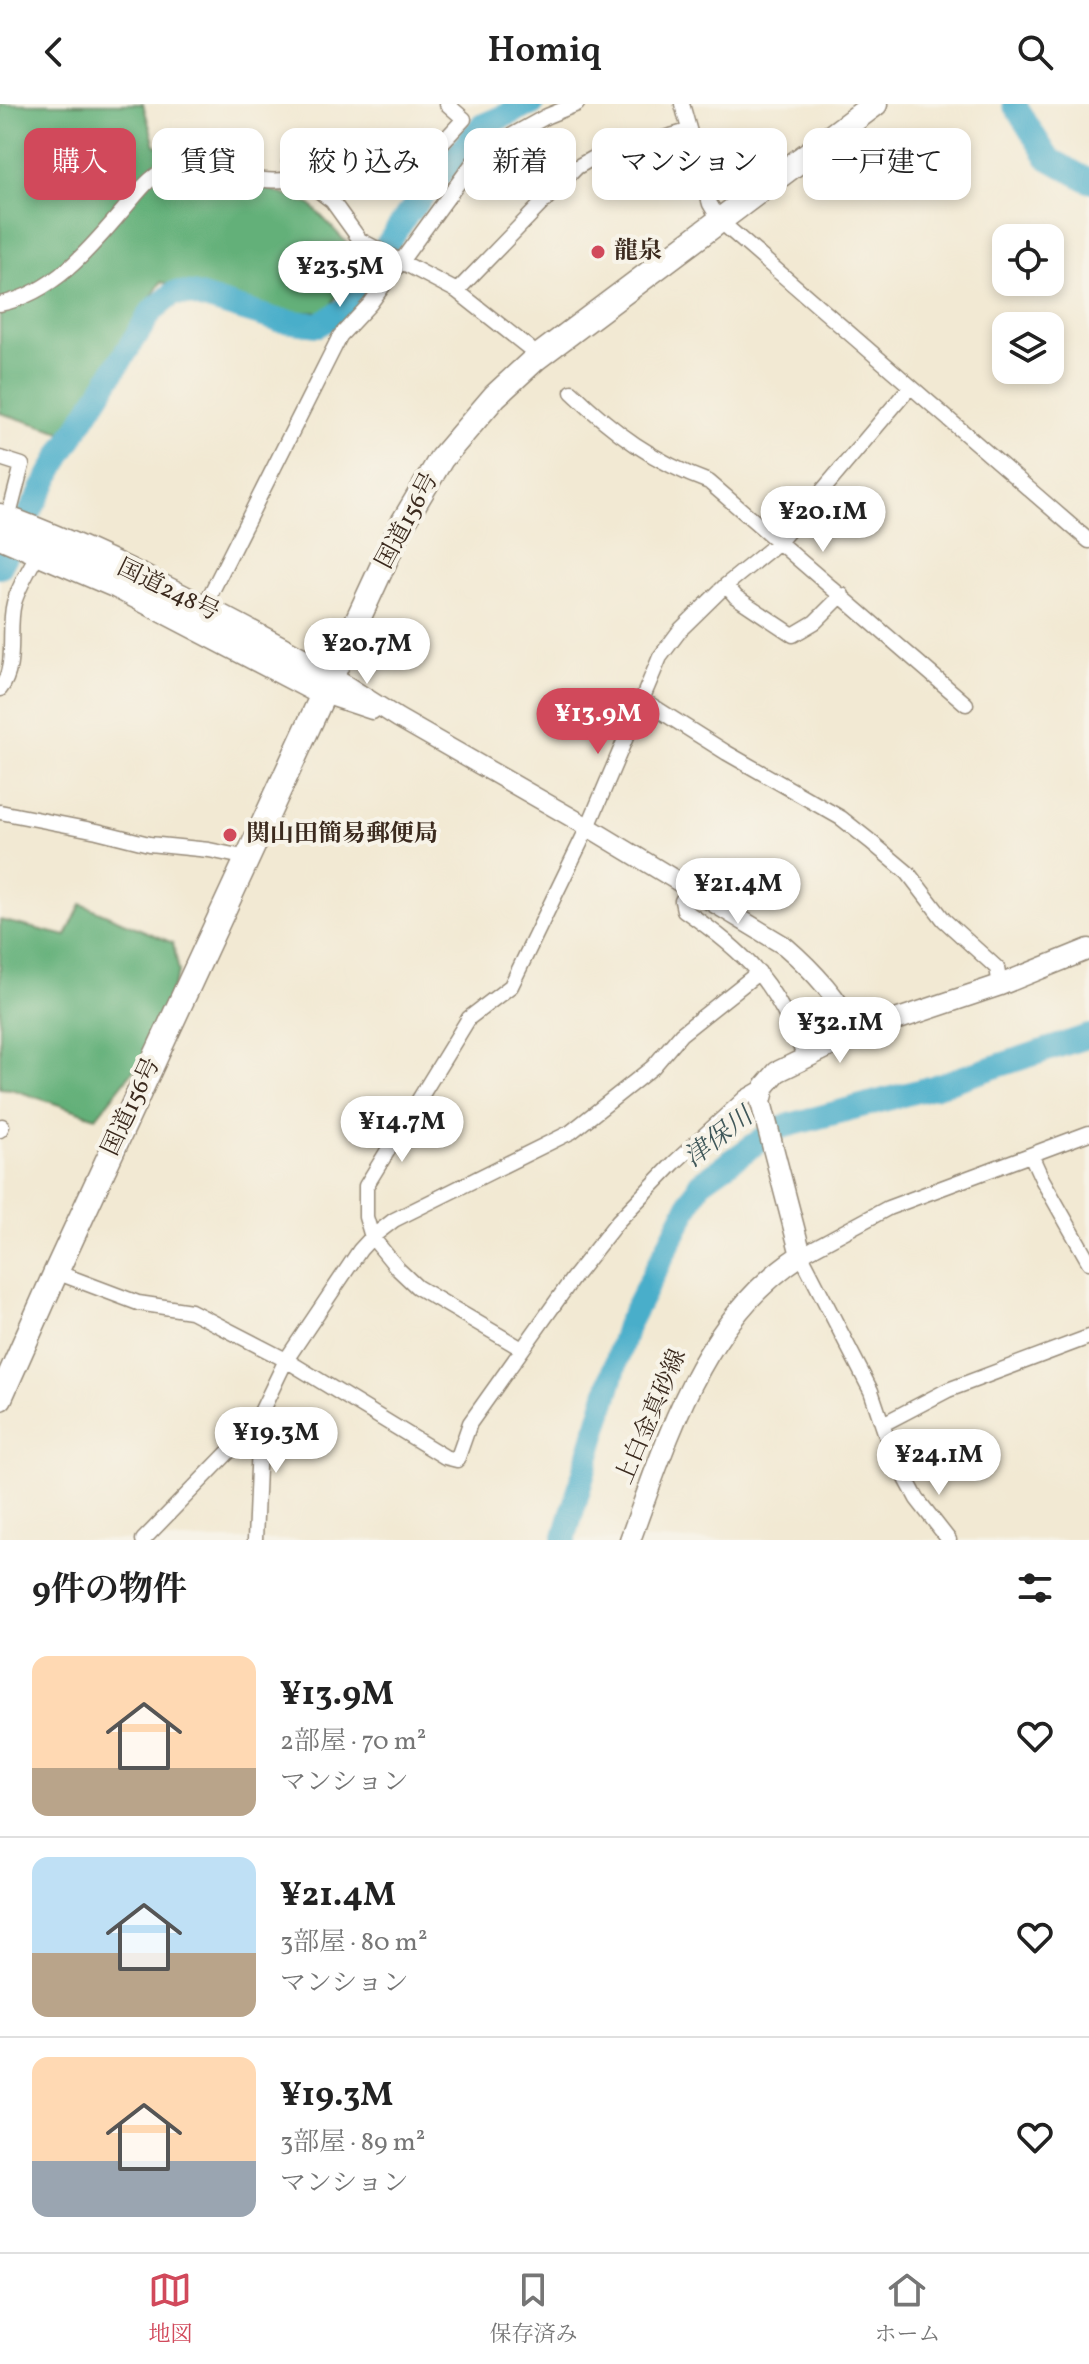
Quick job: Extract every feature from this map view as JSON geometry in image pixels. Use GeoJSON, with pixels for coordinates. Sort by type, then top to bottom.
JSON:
{"type":"FeatureCollection","features":[{"type":"Feature","properties":{"kind":"highway","name":"国道156号"},"geometry":{"type":"LineString","coordinates":[[0,1398],[401,526],[441,459],[495,396],[535,359],[875,104]]}},
{"type":"Feature","properties":{"kind":"highway","name":"国道248号"},"geometry":{"type":"LineString","coordinates":[[3,524],[48,533],[204,607],[328,685]]}},
{"type":"Feature","properties":{"kind":"highway","name":"国道248号"},"geometry":{"type":"LineString","coordinates":[[3,524],[39,551],[328,685]]}},
{"type":"Feature","properties":{"kind":"main road"},"geometry":{"type":"LineString","coordinates":[[799,1251],[763,1094],[777,1072],[857,1033],[1000,985],[1089,949]]}},
{"type":"Feature","properties":{"kind":"main road","name":"上白金真砂線"},"geometry":{"type":"LineString","coordinates":[[630,1540],[670,1431],[700,1365],[721,1333],[799,1251]]}},
{"type":"Feature","properties":{"kind":"street"},"geometry":{"type":"LineString","coordinates":[[447,104],[464,119],[448,136]]}},
{"type":"Feature","properties":{"kind":"street"},"geometry":{"type":"LineString","coordinates":[[204,607],[340,336],[370,304],[399,260],[480,153],[547,116],[577,104]]}},
{"type":"Feature","properties":{"kind":"street"},"geometry":{"type":"LineString","coordinates":[[682,104],[687,128]]}},
{"type":"Feature","properties":{"kind":"street"},"geometry":{"type":"LineString","coordinates":[[457,291],[577,167],[592,159]]}},
{"type":"Feature","properties":{"kind":"street"},"geometry":{"type":"LineString","coordinates":[[0,304],[36,291],[66,271],[158,173],[177,164],[280,180]]}},
{"type":"Feature","properties":{"kind":"street"},"geometry":{"type":"LineString","coordinates":[[331,200],[360,240],[457,291],[529,348],[535,359]]}},
{"type":"Feature","properties":{"kind":"street"},"geometry":{"type":"LineString","coordinates":[[709,200],[720,221],[1089,541]]}},
{"type":"Feature","properties":{"kind":"street"},"geometry":{"type":"LineString","coordinates":[[522,1349],[417,1287],[372,1237],[366,1217],[366,1186],[469,1018],[511,986],[588,827],[660,657],[681,629],[726,585],[779,542],[910,387]]}},
{"type":"Feature","properties":{"kind":"street"},"geometry":{"type":"LineString","coordinates":[[572,392],[621,437],[709,482],[966,704]]}},
{"type":"Feature","properties":{"kind":"street"},"geometry":{"type":"LineString","coordinates":[[0,458],[22,465],[3,524]]}},
{"type":"Feature","properties":{"kind":"street"},"geometry":{"type":"LineString","coordinates":[[0,689],[9,664],[10,624],[15,600],[39,551]]}},
{"type":"Feature","properties":{"kind":"street"},"geometry":{"type":"LineString","coordinates":[[726,585],[736,597],[793,635],[815,622],[842,595]]}},
{"type":"Feature","properties":{"kind":"street"},"geometry":{"type":"LineString","coordinates":[[328,685],[398,718],[588,827],[785,946],[810,968],[843,1006],[857,1033]]}},
{"type":"Feature","properties":{"kind":"street"},"geometry":{"type":"LineString","coordinates":[[643,700],[727,753],[841,818],[870,841],[908,873],[944,920],[997,968],[1000,985]]}},
{"type":"Feature","properties":{"kind":"street"},"geometry":{"type":"LineString","coordinates":[[0,812],[149,844],[209,850],[248,858]]}},
{"type":"Feature","properties":{"kind":"street"},"geometry":{"type":"LineString","coordinates":[[690,888],[682,901],[684,910],[736,949],[759,972],[781,1006],[805,1058]]}},
{"type":"Feature","properties":{"kind":"street"},"geometry":{"type":"LineString","coordinates":[[143,1540],[243,1437],[261,1412],[286,1360],[372,1237],[394,1220],[571,1132],[653,1067],[681,1034],[759,972]]}},
{"type":"Feature","properties":{"kind":"street"},"geometry":{"type":"LineString","coordinates":[[56,1272],[138,1303],[191,1311],[286,1360],[445,1457],[457,1460],[470,1423],[573,1278],[618,1221],[674,1163],[746,1097],[763,1094]]}},
{"type":"Feature","properties":{"kind":"street"},"geometry":{"type":"LineString","coordinates":[[949,1540],[917,1499],[891,1450],[871,1391],[799,1251],[888,1208],[1089,1133]]}},
{"type":"Feature","properties":{"kind":"street"},"geometry":{"type":"LineString","coordinates":[[1031,1155],[1089,1262]]}},
{"type":"Feature","properties":{"kind":"street"},"geometry":{"type":"LineString","coordinates":[[883,1424],[948,1390],[1089,1337]]}},
{"type":"Feature","properties":{"kind":"street"},"geometry":{"type":"LineString","coordinates":[[255,1540],[261,1412]]}},
{"type":"Feature","properties":{"kind":"green space"},"geometry":{"type":"Polygon","coordinates":[[[0,104],[143,104],[152,135],[152,200],[264,200],[264,187],[280,193],[280,200],[298,200],[311,205],[360,257],[327,312],[269,312],[161,282],[65,433],[0,413],[0,104]]]}},
{"type":"Feature","properties":{"kind":"green space"},"geometry":{"type":"Polygon","coordinates":[[[81,904],[173,943],[179,972],[148,1052],[96,1117],[0,1088],[0,920],[66,936],[81,904]]]}},
{"type":"Feature","properties":{"kind":"waterway"},"geometry":{"type":"LineString","coordinates":[[0,567],[62,453],[152,311],[174,293],[192,294],[277,320],[318,325],[344,310],[406,216],[481,126],[532,104]]}},
{"type":"Feature","properties":{"kind":"waterway"},"geometry":{"type":"LineString","coordinates":[[1014,104],[1048,158],[1089,181]]}},
{"type":"Feature","properties":{"kind":"waterway","name":"津保川"},"geometry":{"type":"LineString","coordinates":[[564,1540],[627,1326],[700,1183],[778,1128],[933,1087],[1089,1036]]}},
{"type":"Feature","properties":{"kind":"place","name":"龍泉"},"geometry":{"type":"Point","coordinates":[598,252]}},
{"type":"Feature","properties":{"kind":"place","name":"関山田簡易郵便局"},"geometry":{"type":"Point","coordinates":[230,835]}}]}
